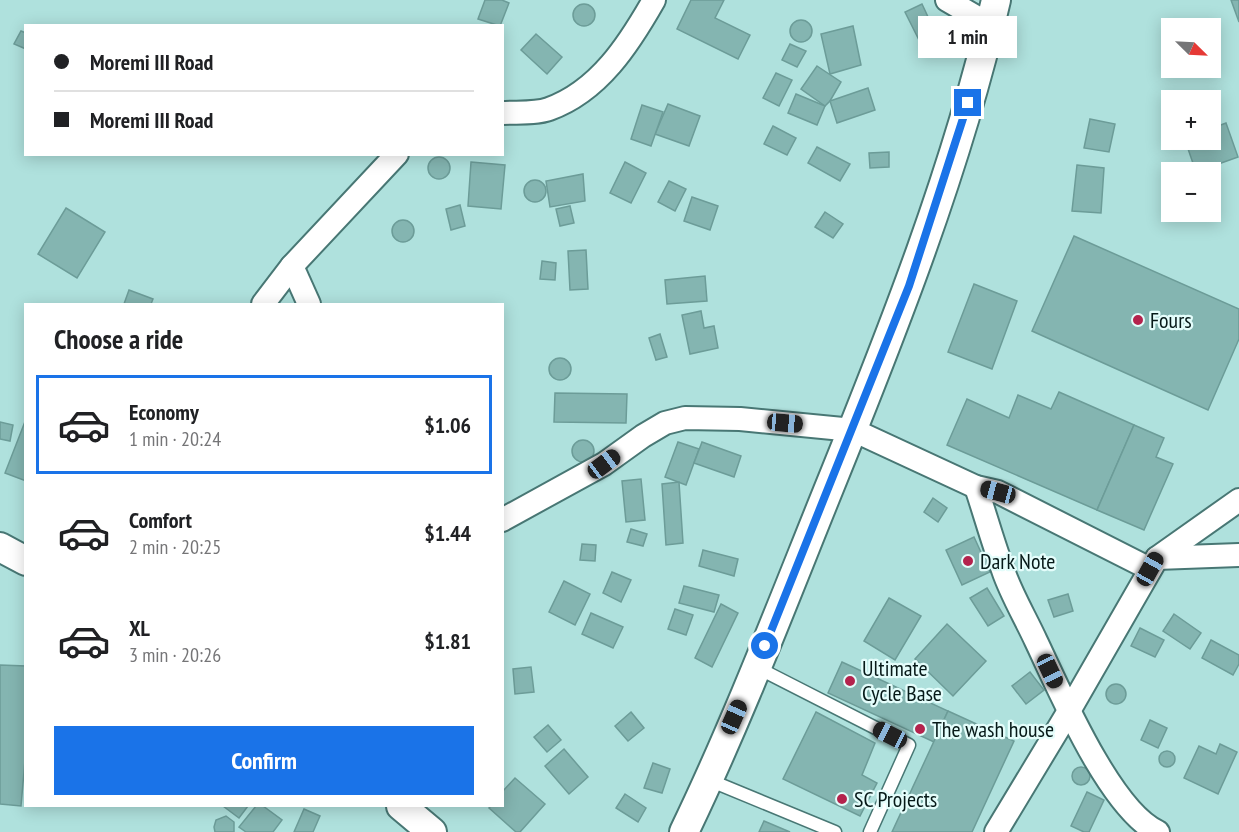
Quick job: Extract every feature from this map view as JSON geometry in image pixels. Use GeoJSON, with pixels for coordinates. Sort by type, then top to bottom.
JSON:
{"type":"FeatureCollection","features":[{"type":"Feature","properties":{"kind":"street"},"geometry":{"type":"LineString","coordinates":[[504,113],[547,110],[576,96],[609,68],[637,30],[654,0]]}},
{"type":"Feature","properties":{"kind":"street"},"geometry":{"type":"LineString","coordinates":[[684,832],[709,780],[853,430],[909,286],[957,142],[993,13],[947,0]]}},
{"type":"Feature","properties":{"kind":"street"},"geometry":{"type":"LineString","coordinates":[[264,303],[292,266],[395,156]]}},
{"type":"Feature","properties":{"kind":"street"},"geometry":{"type":"LineString","coordinates":[[292,266],[309,303]]}},
{"type":"Feature","properties":{"kind":"street"},"geometry":{"type":"LineString","coordinates":[[504,519],[604,464],[665,423],[685,418],[740,419],[853,430],[976,487],[998,492],[1154,564],[1239,555]]}},
{"type":"Feature","properties":{"kind":"street"},"geometry":{"type":"LineString","coordinates":[[976,487],[1003,572],[1069,711],[1107,780],[1128,806],[1158,832]]}},
{"type":"Feature","properties":{"kind":"street"},"geometry":{"type":"LineString","coordinates":[[996,832],[1154,564],[1239,500]]}},
{"type":"Feature","properties":{"kind":"street"},"geometry":{"type":"LineString","coordinates":[[0,548],[24,560]]}},
{"type":"Feature","properties":{"kind":"street"},"geometry":{"type":"LineString","coordinates":[[402,807],[432,832]]}},
{"type":"Feature","properties":{"kind":"lane"},"geometry":{"type":"LineString","coordinates":[[756,667],[909,745],[870,832]]}},
{"type":"Feature","properties":{"kind":"lane"},"geometry":{"type":"LineString","coordinates":[[709,780],[835,832]]}},
{"type":"Feature","properties":{"kind":"building"},"geometry":{"type":"Polygon","coordinates":[[[485,0],[502,0],[509,3],[501,24],[478,19],[485,0]]]}},
{"type":"Feature","properties":{"kind":"building"},"geometry":{"type":"Polygon","coordinates":[[[691,0],[724,0],[715,18],[750,35],[738,59],[677,29],[691,0]]]}},
{"type":"Feature","properties":{"kind":"building"},"geometry":{"type":"Polygon","coordinates":[[[1231,0],[1239,0],[1239,22],[1231,0]]]}},
{"type":"Feature","properties":{"kind":"building"},"geometry":{"type":"Polygon","coordinates":[[[584,4],[592,7],[595,15],[592,23],[584,26],[576,23],[573,15],[576,7],[584,4]]]}},
{"type":"Feature","properties":{"kind":"building"},"geometry":{"type":"Polygon","coordinates":[[[922,4],[935,32],[919,40],[905,12],[922,4]]]}},
{"type":"Feature","properties":{"kind":"building"},"geometry":{"type":"Polygon","coordinates":[[[801,20],[809,23],[812,31],[809,39],[801,42],[793,39],[790,31],[793,23],[801,20]]]}},
{"type":"Feature","properties":{"kind":"building"},"geometry":{"type":"Polygon","coordinates":[[[853,26],[861,65],[830,74],[821,34],[853,26]]]}},
{"type":"Feature","properties":{"kind":"building"},"geometry":{"type":"Polygon","coordinates":[[[21,31],[24,32],[24,48],[14,44],[21,31]]]}},
{"type":"Feature","properties":{"kind":"building"},"geometry":{"type":"Polygon","coordinates":[[[536,34],[562,57],[547,74],[521,50],[536,34]]]}},
{"type":"Feature","properties":{"kind":"building"},"geometry":{"type":"Polygon","coordinates":[[[790,44],[806,51],[797,67],[782,60],[790,44]]]}},
{"type":"Feature","properties":{"kind":"building"},"geometry":{"type":"Polygon","coordinates":[[[817,66],[841,82],[825,106],[801,89],[817,66]]]}},
{"type":"Feature","properties":{"kind":"building"},"geometry":{"type":"Polygon","coordinates":[[[776,73],[792,80],[779,106],[763,98],[776,73]]]}},
{"type":"Feature","properties":{"kind":"building"},"geometry":{"type":"Polygon","coordinates":[[[868,88],[875,110],[837,123],[830,101],[868,88]]]}},
{"type":"Feature","properties":{"kind":"building"},"geometry":{"type":"Polygon","coordinates":[[[796,94],[825,106],[817,125],[788,113],[796,94]]]}},
{"type":"Feature","properties":{"kind":"building"},"geometry":{"type":"Polygon","coordinates":[[[668,104],[700,116],[689,146],[655,134],[668,104]]]}},
{"type":"Feature","properties":{"kind":"building"},"geometry":{"type":"Polygon","coordinates":[[[642,105],[663,112],[651,146],[631,139],[642,105]]]}},
{"type":"Feature","properties":{"kind":"building"},"geometry":{"type":"Polygon","coordinates":[[[1090,119],[1115,124],[1109,152],[1084,148],[1090,119]]]}},
{"type":"Feature","properties":{"kind":"building"},"geometry":{"type":"Polygon","coordinates":[[[1226,123],[1238,157],[1221,163],[1193,162],[1188,150],[1221,150],[1221,125],[1226,123]]]}},
{"type":"Feature","properties":{"kind":"building"},"geometry":{"type":"Polygon","coordinates":[[[773,126],[796,138],[787,155],[764,144],[773,126]]]}},
{"type":"Feature","properties":{"kind":"building"},"geometry":{"type":"Polygon","coordinates":[[[817,147],[850,164],[840,181],[808,163],[817,147]]]}},
{"type":"Feature","properties":{"kind":"building"},"geometry":{"type":"Polygon","coordinates":[[[889,152],[889,167],[870,168],[869,153],[889,152]]]}},
{"type":"Feature","properties":{"kind":"building"},"geometry":{"type":"Polygon","coordinates":[[[439,157],[447,160],[450,168],[447,176],[439,179],[431,176],[428,168],[431,160],[439,157]]]}},
{"type":"Feature","properties":{"kind":"building"},"geometry":{"type":"Polygon","coordinates":[[[471,162],[505,165],[501,209],[468,206],[471,162]]]}},
{"type":"Feature","properties":{"kind":"building"},"geometry":{"type":"Polygon","coordinates":[[[625,162],[646,173],[631,203],[610,193],[625,162]]]}},
{"type":"Feature","properties":{"kind":"building"},"geometry":{"type":"Polygon","coordinates":[[[1077,165],[1104,168],[1101,213],[1072,211],[1077,165]]]}},
{"type":"Feature","properties":{"kind":"building"},"geometry":{"type":"Polygon","coordinates":[[[583,174],[585,201],[550,207],[546,181],[583,174]]]}},
{"type":"Feature","properties":{"kind":"building"},"geometry":{"type":"Polygon","coordinates":[[[535,180],[543,183],[546,191],[543,199],[535,202],[527,199],[524,191],[527,183],[535,180]]]}},
{"type":"Feature","properties":{"kind":"building"},"geometry":{"type":"Polygon","coordinates":[[[669,181],[686,189],[675,211],[658,202],[669,181]]]}},
{"type":"Feature","properties":{"kind":"building"},"geometry":{"type":"Polygon","coordinates":[[[692,197],[718,206],[710,230],[684,221],[692,197]]]}},
{"type":"Feature","properties":{"kind":"building"},"geometry":{"type":"Polygon","coordinates":[[[460,205],[465,226],[451,230],[446,209],[460,205]]]}},
{"type":"Feature","properties":{"kind":"building"},"geometry":{"type":"Polygon","coordinates":[[[570,206],[574,223],[560,226],[556,209],[570,206]]]}},
{"type":"Feature","properties":{"kind":"building"},"geometry":{"type":"Polygon","coordinates":[[[66,208],[105,232],[77,278],[38,254],[66,208]]]}},
{"type":"Feature","properties":{"kind":"building"},"geometry":{"type":"Polygon","coordinates":[[[825,212],[843,224],[833,238],[815,227],[825,212]]]}},
{"type":"Feature","properties":{"kind":"building"},"geometry":{"type":"Polygon","coordinates":[[[403,220],[411,223],[414,231],[411,239],[403,242],[395,239],[392,231],[395,223],[403,220]]]}},
{"type":"Feature","properties":{"kind":"building","name":"Fours"},"geometry":{"type":"Polygon","coordinates":[[[1074,236],[1239,309],[1239,339],[1208,410],[1032,331],[1074,236]]]}},
{"type":"Feature","properties":{"kind":"building"},"geometry":{"type":"Polygon","coordinates":[[[586,250],[588,289],[570,290],[568,251],[586,250]]]}},
{"type":"Feature","properties":{"kind":"building"},"geometry":{"type":"Polygon","coordinates":[[[542,261],[556,263],[555,280],[540,279],[542,261]]]}},
{"type":"Feature","properties":{"kind":"building"},"geometry":{"type":"Polygon","coordinates":[[[705,276],[707,301],[667,304],[665,280],[705,276]]]}},
{"type":"Feature","properties":{"kind":"building"},"geometry":{"type":"Polygon","coordinates":[[[974,284],[1017,301],[992,369],[948,352],[974,284]]]}},
{"type":"Feature","properties":{"kind":"building"},"geometry":{"type":"Polygon","coordinates":[[[129,290],[153,299],[151,303],[124,303],[129,290]]]}},
{"type":"Feature","properties":{"kind":"building"},"geometry":{"type":"Polygon","coordinates":[[[701,311],[704,328],[714,326],[718,348],[690,354],[682,315],[701,311]]]}},
{"type":"Feature","properties":{"kind":"building"},"geometry":{"type":"Polygon","coordinates":[[[660,334],[667,357],[656,360],[649,338],[660,334]]]}},
{"type":"Feature","properties":{"kind":"building"},"geometry":{"type":"Polygon","coordinates":[[[560,358],[568,361],[571,369],[568,377],[560,380],[552,377],[549,369],[552,361],[560,358]]]}},
{"type":"Feature","properties":{"kind":"building"},"geometry":{"type":"Polygon","coordinates":[[[1059,392],[1134,425],[1097,510],[947,445],[967,399],[1009,418],[1018,395],[1051,409],[1059,392]]]}},
{"type":"Feature","properties":{"kind":"building"},"geometry":{"type":"Polygon","coordinates":[[[555,393],[627,394],[626,423],[554,422],[555,393]]]}},
{"type":"Feature","properties":{"kind":"building"},"geometry":{"type":"Polygon","coordinates":[[[0,422],[13,425],[10,441],[0,439],[0,422]]]}},
{"type":"Feature","properties":{"kind":"building"},"geometry":{"type":"Polygon","coordinates":[[[24,424],[24,480],[5,473],[24,424]]]}},
{"type":"Feature","properties":{"kind":"building"},"geometry":{"type":"Polygon","coordinates":[[[1134,425],[1164,438],[1156,457],[1173,464],[1144,530],[1097,510],[1134,425]]]}},
{"type":"Feature","properties":{"kind":"building"},"geometry":{"type":"Polygon","coordinates":[[[583,440],[591,443],[594,451],[591,459],[583,462],[575,459],[572,451],[575,443],[583,440]]]}},
{"type":"Feature","properties":{"kind":"building"},"geometry":{"type":"Polygon","coordinates":[[[678,442],[699,449],[686,485],[665,477],[678,442]]]}},
{"type":"Feature","properties":{"kind":"building"},"geometry":{"type":"Polygon","coordinates":[[[702,442],[741,456],[734,477],[694,463],[702,442]]]}},
{"type":"Feature","properties":{"kind":"building"},"geometry":{"type":"Polygon","coordinates":[[[641,479],[645,520],[626,522],[622,481],[641,479]]]}},
{"type":"Feature","properties":{"kind":"building"},"geometry":{"type":"Polygon","coordinates":[[[679,482],[683,543],[666,545],[662,484],[679,482]]]}},
{"type":"Feature","properties":{"kind":"building"},"geometry":{"type":"Polygon","coordinates":[[[933,498],[947,508],[938,522],[924,512],[933,498]]]}},
{"type":"Feature","properties":{"kind":"building"},"geometry":{"type":"Polygon","coordinates":[[[631,529],[647,534],[643,546],[627,542],[631,529]]]}},
{"type":"Feature","properties":{"kind":"building","name":"Dark Note"},"geometry":{"type":"Polygon","coordinates":[[[974,537],[990,572],[962,585],[946,550],[974,537]]]}},
{"type":"Feature","properties":{"kind":"building"},"geometry":{"type":"Polygon","coordinates":[[[582,544],[596,545],[595,561],[580,560],[582,544]]]}},
{"type":"Feature","properties":{"kind":"building"},"geometry":{"type":"Polygon","coordinates":[[[703,550],[738,559],[734,576],[699,566],[703,550]]]}},
{"type":"Feature","properties":{"kind":"building"},"geometry":{"type":"Polygon","coordinates":[[[612,572],[631,580],[621,602],[603,593],[612,572]]]}},
{"type":"Feature","properties":{"kind":"building"},"geometry":{"type":"Polygon","coordinates":[[[564,581],[590,594],[575,625],[549,612],[564,581]]]}},
{"type":"Feature","properties":{"kind":"building"},"geometry":{"type":"Polygon","coordinates":[[[684,586],[719,595],[714,612],[679,603],[684,586]]]}},
{"type":"Feature","properties":{"kind":"building"},"geometry":{"type":"Polygon","coordinates":[[[987,588],[1004,616],[988,626],[970,598],[987,588]]]}},
{"type":"Feature","properties":{"kind":"building"},"geometry":{"type":"Polygon","coordinates":[[[1068,594],[1073,611],[1054,617],[1048,600],[1068,594]]]}},
{"type":"Feature","properties":{"kind":"building"},"geometry":{"type":"Polygon","coordinates":[[[889,598],[921,616],[895,660],[864,641],[889,598]]]}},
{"type":"Feature","properties":{"kind":"building"},"geometry":{"type":"Polygon","coordinates":[[[721,604],[738,613],[712,667],[695,658],[721,604]]]}},
{"type":"Feature","properties":{"kind":"building"},"geometry":{"type":"Polygon","coordinates":[[[675,609],[693,615],[686,635],[668,629],[675,609]]]}},
{"type":"Feature","properties":{"kind":"building"},"geometry":{"type":"Polygon","coordinates":[[[591,613],[623,627],[613,648],[582,634],[591,613]]]}},
{"type":"Feature","properties":{"kind":"building"},"geometry":{"type":"Polygon","coordinates":[[[1174,614],[1201,633],[1190,649],[1163,631],[1174,614]]]}},
{"type":"Feature","properties":{"kind":"building"},"geometry":{"type":"Polygon","coordinates":[[[947,624],[986,661],[953,696],[915,659],[947,624]]]}},
{"type":"Feature","properties":{"kind":"building"},"geometry":{"type":"Polygon","coordinates":[[[1140,628],[1164,640],[1155,657],[1131,646],[1140,628]]]}},
{"type":"Feature","properties":{"kind":"building"},"geometry":{"type":"Polygon","coordinates":[[[1211,640],[1239,655],[1239,664],[1233,675],[1202,658],[1211,640]]]}},
{"type":"Feature","properties":{"kind":"building"},"geometry":{"type":"Polygon","coordinates":[[[842,662],[948,711],[934,742],[828,693],[842,662]]]}},
{"type":"Feature","properties":{"kind":"building"},"geometry":{"type":"Polygon","coordinates":[[[0,665],[24,666],[24,772],[21,806],[0,804],[0,665]]]}},
{"type":"Feature","properties":{"kind":"building"},"geometry":{"type":"Polygon","coordinates":[[[531,667],[534,692],[515,694],[513,669],[531,667]]]}},
{"type":"Feature","properties":{"kind":"building"},"geometry":{"type":"Polygon","coordinates":[[[1030,672],[1044,690],[1026,704],[1012,686],[1030,672]]]}},
{"type":"Feature","properties":{"kind":"building"},"geometry":{"type":"Polygon","coordinates":[[[1116,684],[1123,687],[1126,694],[1123,701],[1116,704],[1109,701],[1106,694],[1109,687],[1116,684]]]}},
{"type":"Feature","properties":{"kind":"building"},"geometry":{"type":"Polygon","coordinates":[[[948,711],[1014,741],[972,832],[892,832],[948,711]]]}},
{"type":"Feature","properties":{"kind":"building"},"geometry":{"type":"Polygon","coordinates":[[[631,712],[644,728],[628,741],[615,726],[631,712]]]}},
{"type":"Feature","properties":{"kind":"building"},"geometry":{"type":"Polygon","coordinates":[[[816,712],[875,743],[862,775],[877,783],[860,816],[783,779],[816,712]]]}},
{"type":"Feature","properties":{"kind":"building"},"geometry":{"type":"Polygon","coordinates":[[[1150,720],[1167,728],[1158,748],[1141,740],[1150,720]]]}},
{"type":"Feature","properties":{"kind":"building"},"geometry":{"type":"Polygon","coordinates":[[[548,725],[561,740],[547,752],[534,737],[548,725]]]}},
{"type":"Feature","properties":{"kind":"building"},"geometry":{"type":"Polygon","coordinates":[[[1220,744],[1237,752],[1218,794],[1184,778],[1199,746],[1216,754],[1220,744]]]}},
{"type":"Feature","properties":{"kind":"building"},"geometry":{"type":"Polygon","coordinates":[[[564,749],[588,777],[569,794],[545,766],[564,749]]]}},
{"type":"Feature","properties":{"kind":"building"},"geometry":{"type":"Polygon","coordinates":[[[1164,751],[1170,751],[1175,759],[1173,765],[1164,767],[1159,762],[1159,756],[1164,751]]]}},
{"type":"Feature","properties":{"kind":"building"},"geometry":{"type":"Polygon","coordinates":[[[653,763],[670,769],[662,793],[644,788],[653,763]]]}},
{"type":"Feature","properties":{"kind":"building"},"geometry":{"type":"Polygon","coordinates":[[[1081,767],[1087,770],[1090,776],[1087,782],[1081,785],[1075,782],[1072,776],[1075,770],[1081,767]]]}},
{"type":"Feature","properties":{"kind":"building"},"geometry":{"type":"Polygon","coordinates":[[[515,778],[545,804],[520,832],[516,832],[489,808],[504,807],[504,790],[515,778]]]}},
{"type":"Feature","properties":{"kind":"building"},"geometry":{"type":"Polygon","coordinates":[[[1087,792],[1104,800],[1089,832],[1084,832],[1071,826],[1087,792]]]}},
{"type":"Feature","properties":{"kind":"building"},"geometry":{"type":"Polygon","coordinates":[[[625,794],[646,808],[638,822],[616,808],[625,794]]]}},
{"type":"Feature","properties":{"kind":"building"},"geometry":{"type":"Polygon","coordinates":[[[224,807],[247,807],[239,818],[224,807]]]}},
{"type":"Feature","properties":{"kind":"building"},"geometry":{"type":"Polygon","coordinates":[[[255,807],[264,807],[282,820],[273,832],[246,832],[239,827],[255,807]]]}},
{"type":"Feature","properties":{"kind":"building"},"geometry":{"type":"Polygon","coordinates":[[[304,809],[320,816],[313,832],[294,832],[304,809]]]}},
{"type":"Feature","properties":{"kind":"building"},"geometry":{"type":"Polygon","coordinates":[[[226,816],[234,822],[234,832],[215,832],[216,820],[226,816]]]}},
{"type":"Feature","properties":{"kind":"building"},"geometry":{"type":"Polygon","coordinates":[[[764,821],[790,832],[759,832],[764,821]]]}},
{"type":"Feature","properties":{"kind":"place","name":"Fours"},"geometry":{"type":"Point","coordinates":[1138,320]}},
{"type":"Feature","properties":{"kind":"place","name":"Dark Note"},"geometry":{"type":"Point","coordinates":[968,561]}},
{"type":"Feature","properties":{"kind":"place","name":"Ultimate Cycle Base"},"geometry":{"type":"Point","coordinates":[850,681]}},
{"type":"Feature","properties":{"kind":"place","name":"The wash house"},"geometry":{"type":"Point","coordinates":[920,729]}},
{"type":"Feature","properties":{"kind":"place","name":"SC Projects"},"geometry":{"type":"Point","coordinates":[842,799]}},
{"type":"Feature","properties":{"kind":"route"},"geometry":{"type":"LineString","coordinates":[[765,646],[909,286],[968,103]]}}]}
